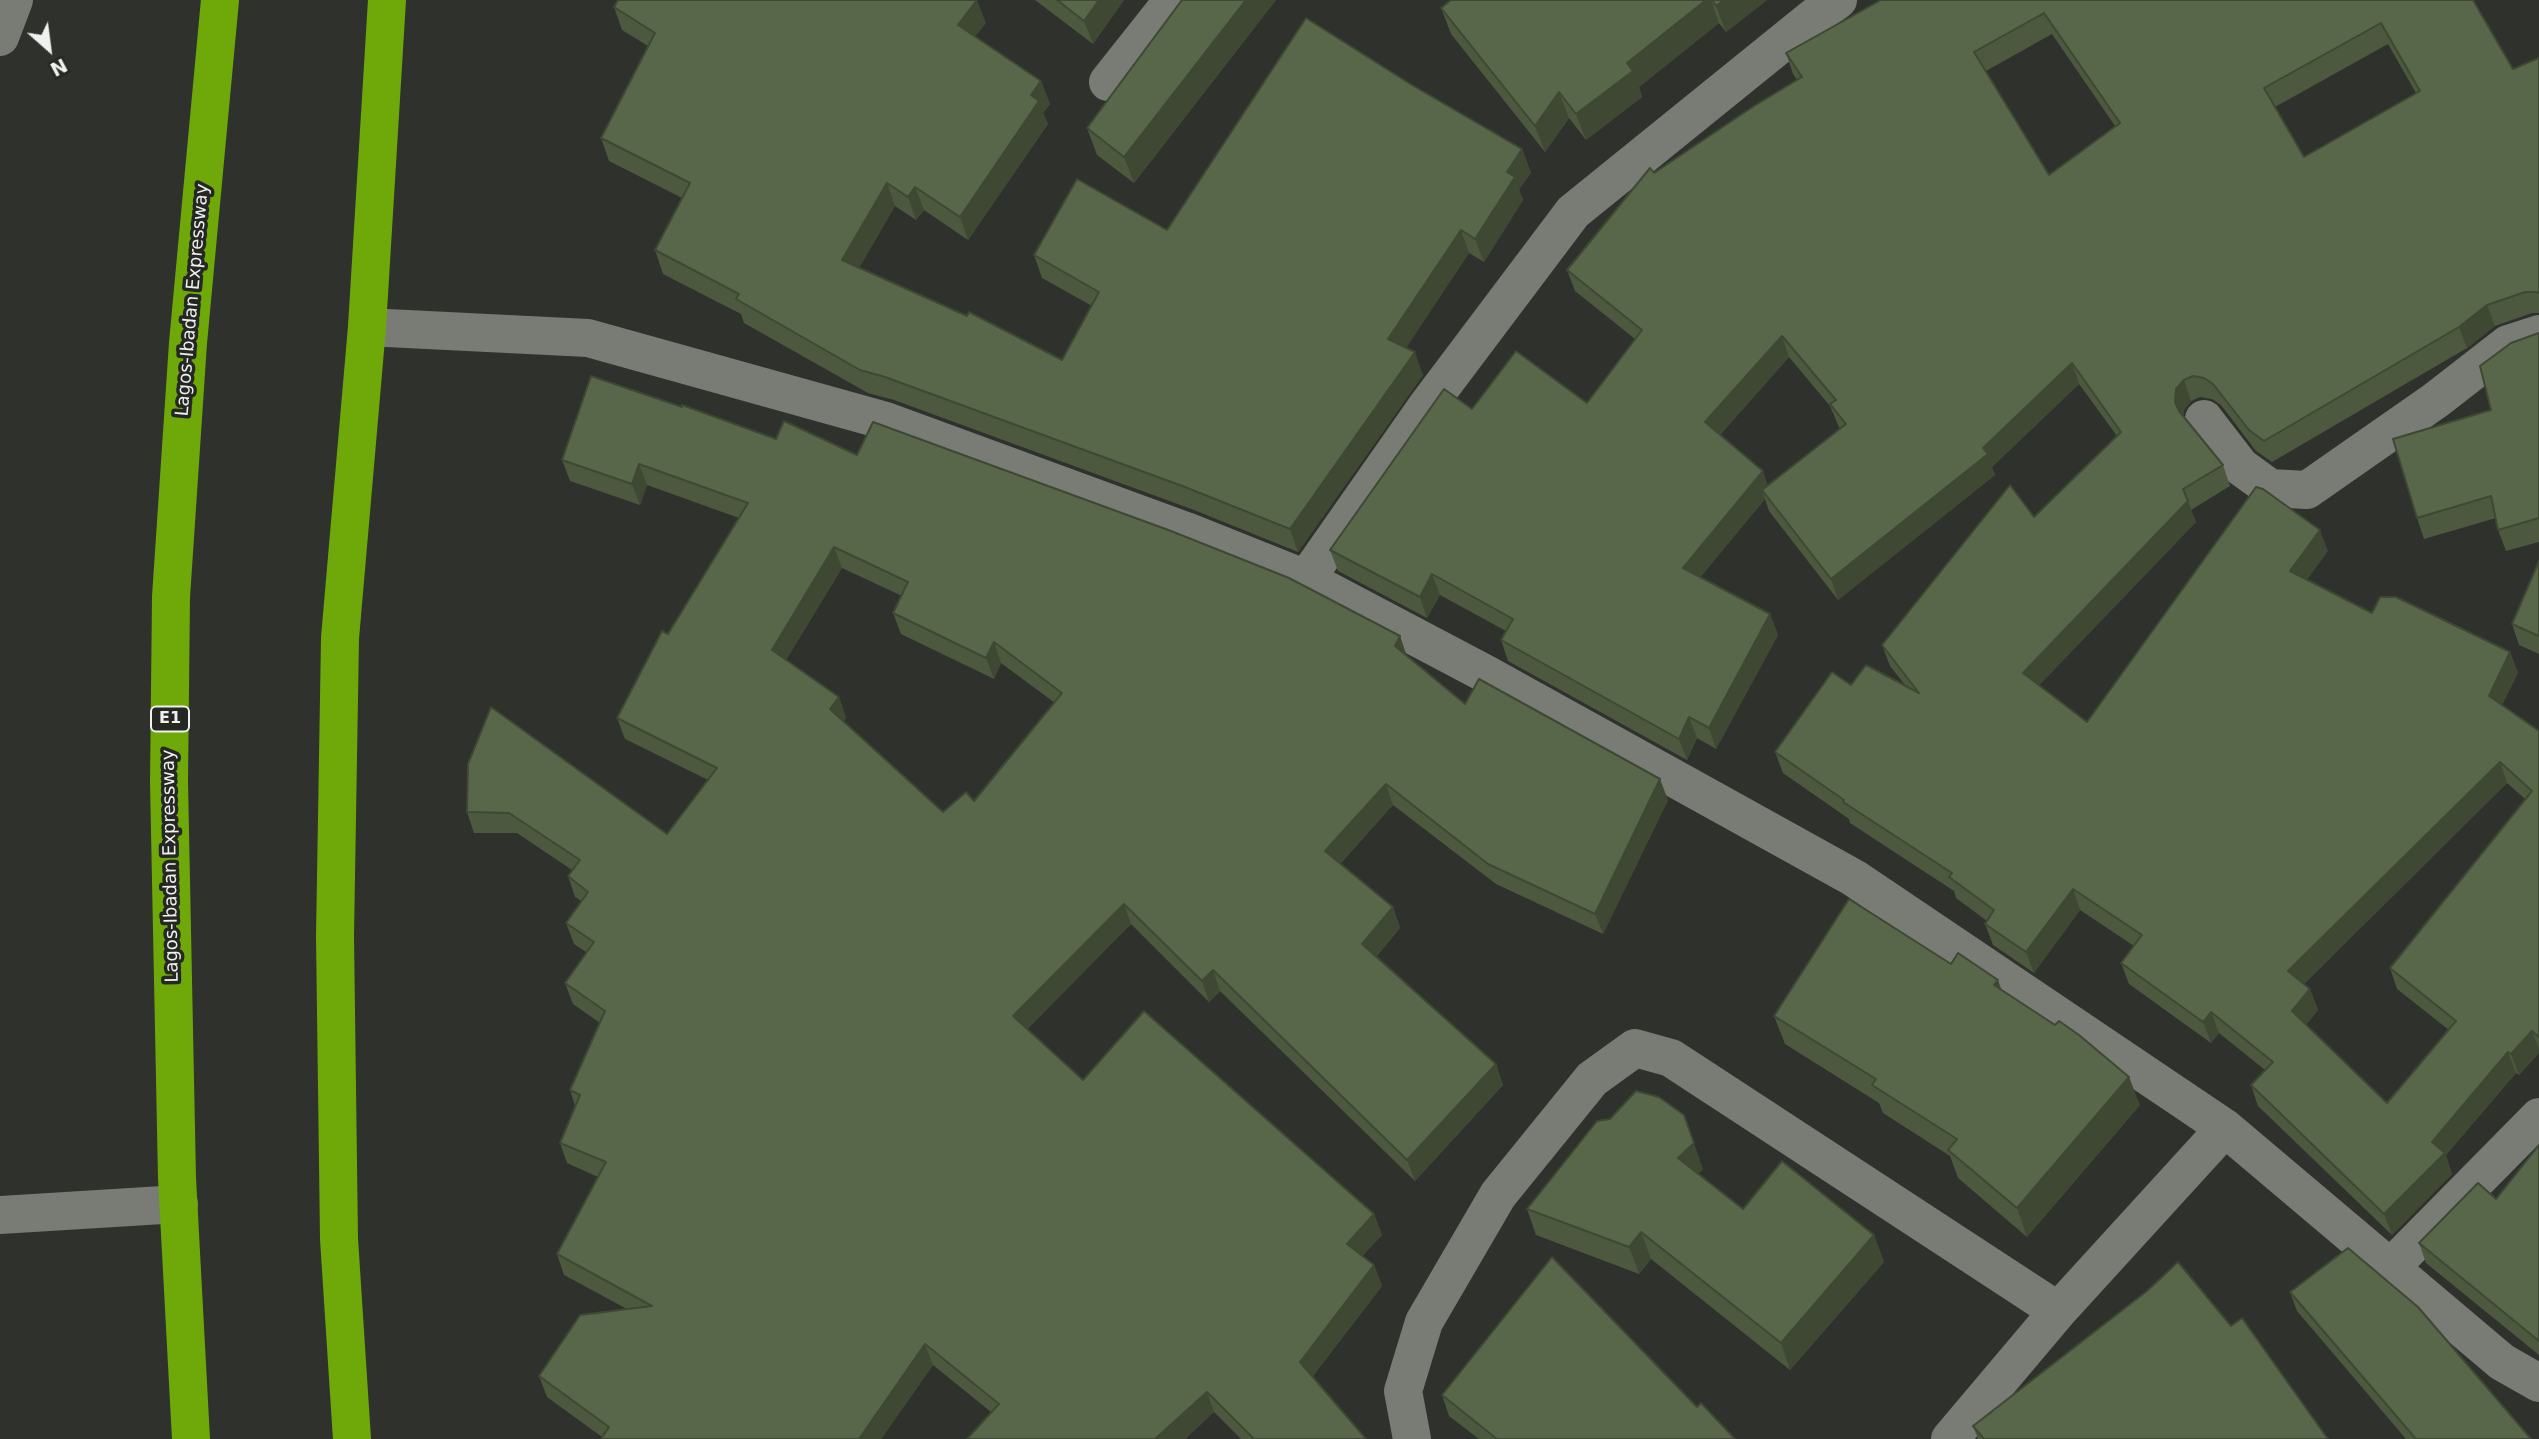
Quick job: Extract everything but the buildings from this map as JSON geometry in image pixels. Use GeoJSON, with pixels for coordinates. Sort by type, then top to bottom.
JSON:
{"type":"FeatureCollection","features":[{"type":"Feature","properties":{"kind":"highway","name":"Lagos-Ibadan Expressway"},"geometry":{"type":"LineString","coordinates":[[191,1439],[179,1203],[169,782],[171,597],[188,343],[220,0]]}},
{"type":"Feature","properties":{"kind":"highway"},"geometry":{"type":"LineString","coordinates":[[352,1439],[339,1238],[335,936],[340,638],[367,327],[387,0]]}},
{"type":"Feature","properties":{"kind":"street"},"geometry":{"type":"LineString","coordinates":[[0,37],[14,0]]}},
{"type":"Feature","properties":{"kind":"street"},"geometry":{"type":"LineString","coordinates":[[1108,82],[1173,0]]}},
{"type":"Feature","properties":{"kind":"street"},"geometry":{"type":"LineString","coordinates":[[1307,579],[1427,406],[1573,212],[1838,0]]}},
{"type":"Feature","properties":{"kind":"street"},"geometry":{"type":"LineString","coordinates":[[367,327],[588,338],[886,421],[1186,531],[1307,579],[1498,680],[1854,878],[2225,1128],[2502,1362],[2539,1383]]}},
{"type":"Feature","properties":{"kind":"street"},"geometry":{"type":"LineString","coordinates":[[2204,419],[2241,467],[2270,488],[2307,490],[2436,400],[2508,344],[2539,334]]}},
{"type":"Feature","properties":{"kind":"street"},"geometry":{"type":"LineString","coordinates":[[1412,1439],[1403,1391],[1424,1322],[1498,1195],[1592,1079],[1636,1048],[1671,1058],[2058,1311]]}},
{"type":"Feature","properties":{"kind":"street"},"geometry":{"type":"LineString","coordinates":[[2390,1268],[2539,1116]]}},
{"type":"Feature","properties":{"kind":"street"},"geometry":{"type":"LineString","coordinates":[[1950,1439],[2058,1311],[2225,1128]]}},
{"type":"Feature","properties":{"kind":"street"},"geometry":{"type":"LineString","coordinates":[[0,1215],[179,1203]]}}]}
